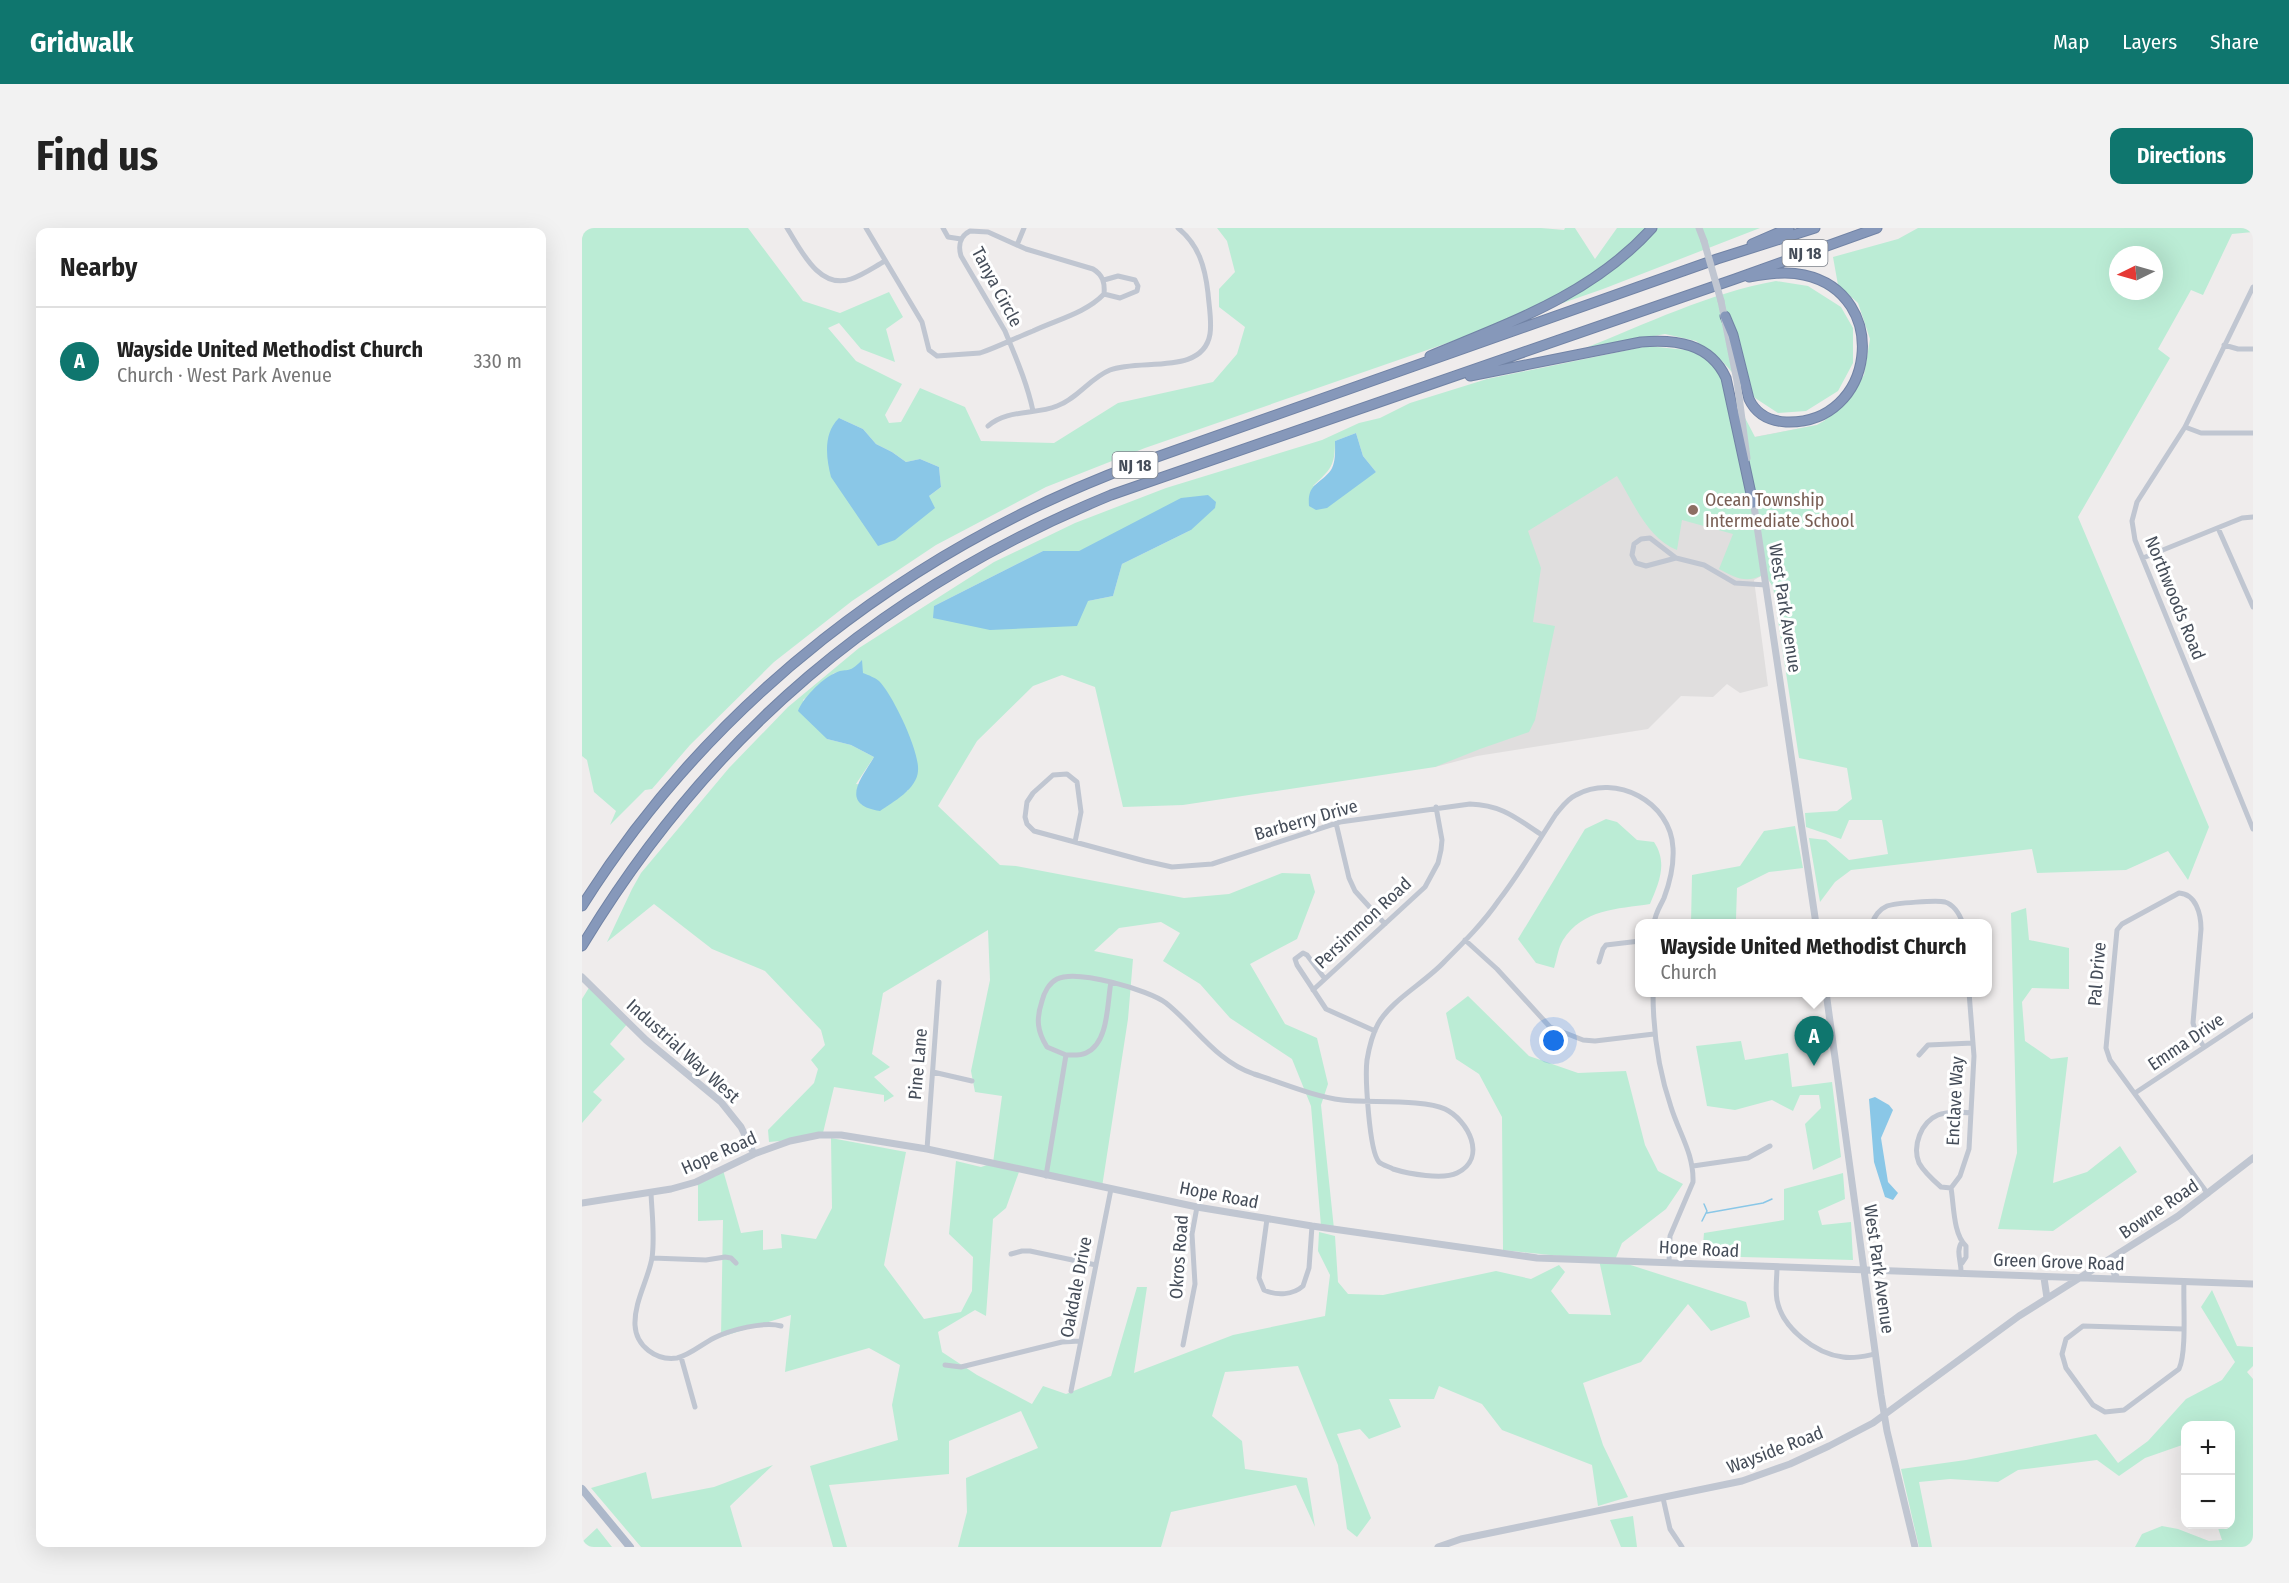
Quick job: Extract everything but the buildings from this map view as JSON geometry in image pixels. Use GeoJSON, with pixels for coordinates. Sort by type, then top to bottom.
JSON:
{"type":"FeatureCollection","features":[{"type":"Feature","properties":{"kind":"highway"},"geometry":{"type":"LineString","coordinates":[[1350,389],[1534,314],[1598,275],[1652,228]]}},
{"type":"Feature","properties":{"kind":"highway"},"geometry":{"type":"LineString","coordinates":[[1731,255],[1789,228]]}},
{"type":"Feature","properties":{"kind":"highway","name":"NJ 18"},"geometry":{"type":"LineString","coordinates":[[582,906],[633,831],[660,798],[746,705],[808,650],[891,588],[994,526],[1077,487],[1137,464],[1731,255],[1815,228]]}},
{"type":"Feature","properties":{"kind":"highway","name":"NJ 18"},"geometry":{"type":"LineString","coordinates":[[582,946],[656,835],[741,738],[825,663],[865,631],[924,590],[1028,532],[1111,495],[1444,381],[1877,228]]}},
{"type":"Feature","properties":{"kind":"highway"},"geometry":{"type":"LineString","coordinates":[[1725,316],[1749,399],[1758,412],[1768,418],[1793,422],[1820,415],[1842,400],[1857,377],[1863,353],[1861,330],[1851,308],[1834,289],[1816,278],[1794,273],[1735,279]]}},
{"type":"Feature","properties":{"kind":"highway"},"geometry":{"type":"LineString","coordinates":[[1444,381],[1641,342],[1668,341],[1692,346],[1713,359],[1726,378],[1753,503]]}},
{"type":"Feature","properties":{"kind":"main road"},"geometry":{"type":"LineString","coordinates":[[582,1489],[630,1547]]}},
{"type":"Feature","properties":{"kind":"street"},"geometry":{"type":"LineString","coordinates":[[787,228],[812,265],[828,279],[837,281],[849,279],[885,261]]}},
{"type":"Feature","properties":{"kind":"street"},"geometry":{"type":"LineString","coordinates":[[866,228],[922,322],[929,350],[934,355],[970,356],[1009,341]]}},
{"type":"Feature","properties":{"kind":"street"},"geometry":{"type":"LineString","coordinates":[[943,228],[948,237],[961,239]]}},
{"type":"Feature","properties":{"kind":"street"},"geometry":{"type":"LineString","coordinates":[[1017,245],[1024,228]]}},
{"type":"Feature","properties":{"kind":"street"},"geometry":{"type":"LineString","coordinates":[[988,426],[997,417],[1060,405],[1111,369],[1187,360],[1204,348],[1208,342],[1211,327],[1204,269],[1194,246],[1178,228]]}},
{"type":"Feature","properties":{"kind":"street","name":"West Park Avenue"},"geometry":{"type":"LineString","coordinates":[[1699,228],[1725,316],[1737,381],[1815,919]]}},
{"type":"Feature","properties":{"kind":"street","name":"Tanya Circle"},"geometry":{"type":"LineString","coordinates":[[1033,411],[1026,381],[1009,341],[997,316],[961,256],[959,248],[961,239],[969,229],[988,232],[1017,245],[1093,268],[1104,280]]}},
{"type":"Feature","properties":{"kind":"street"},"geometry":{"type":"LineString","coordinates":[[1118,276],[1135,280],[1138,286],[1137,291],[1120,298],[1104,294],[1104,280],[1118,276]]}},
{"type":"Feature","properties":{"kind":"street","name":"Northwoods Road"},"geometry":{"type":"LineString","coordinates":[[2253,287],[2185,427],[2146,486],[2134,509],[2133,533],[2253,829]]}},
{"type":"Feature","properties":{"kind":"street","name":"Tanya Circle"},"geometry":{"type":"LineString","coordinates":[[1009,341],[1092,305],[1104,294]]}},
{"type":"Feature","properties":{"kind":"street"},"geometry":{"type":"LineString","coordinates":[[2224,345],[2253,349]]}},
{"type":"Feature","properties":{"kind":"street"},"geometry":{"type":"LineString","coordinates":[[2185,427],[2201,433],[2253,433]]}},
{"type":"Feature","properties":{"kind":"street"},"geometry":{"type":"LineString","coordinates":[[2143,558],[2242,518],[2253,517]]}},
{"type":"Feature","properties":{"kind":"street"},"geometry":{"type":"LineString","coordinates":[[2218,528],[2253,607]]}},
{"type":"Feature","properties":{"kind":"street"},"geometry":{"type":"LineString","coordinates":[[1676,558],[1643,566],[1634,559],[1632,551],[1637,541],[1650,538],[1676,558],[1704,565],[1735,583],[1766,585]]}},
{"type":"Feature","properties":{"kind":"street","name":"Barberry Drive"},"geometry":{"type":"LineString","coordinates":[[1075,842],[1081,812],[1077,782],[1068,774],[1053,775],[1033,793],[1027,802],[1025,817],[1034,831],[1145,861],[1172,867],[1212,864],[1336,823],[1436,807],[1470,804],[1499,807],[1542,835]]}},
{"type":"Feature","properties":{"kind":"street"},"geometry":{"type":"LineString","coordinates":[[1111,982],[1104,1026],[1096,1045],[1086,1053],[1066,1055],[1047,1047],[1038,1028],[1039,1010],[1045,992],[1057,979],[1075,977],[1111,982],[1148,992],[1166,1003],[1217,1052],[1239,1069],[1330,1097],[1369,1102],[1426,1104],[1444,1108],[1467,1126],[1473,1146],[1468,1165],[1448,1176],[1412,1173],[1391,1168],[1378,1161],[1371,1144],[1369,1102],[1367,1063],[1375,1031],[1385,1013],[1443,964],[1466,940],[1500,900],[1566,801],[1577,794],[1607,787],[1621,788],[1646,800],[1657,811],[1668,828],[1673,845],[1671,878],[1656,911],[1655,919]]}},
{"type":"Feature","properties":{"kind":"street","name":"Persimmon Road"},"geometry":{"type":"LineString","coordinates":[[1313,990],[1425,887],[1438,863],[1442,840],[1436,807]]}},
{"type":"Feature","properties":{"kind":"street"},"geometry":{"type":"LineString","coordinates":[[1336,823],[1349,878],[1355,891],[1385,924]]}},
{"type":"Feature","properties":{"kind":"street","name":"Pal Drive"},"geometry":{"type":"LineString","coordinates":[[2204,1047],[2193,1025],[2201,924],[2193,899],[2187,894],[2179,893],[2122,924],[2116,932],[2107,1053],[2208,1194]]}},
{"type":"Feature","properties":{"kind":"street"},"geometry":{"type":"LineString","coordinates":[[1873,919],[1878,912],[1889,905],[1944,902],[1952,906],[1960,919]]}},
{"type":"Feature","properties":{"kind":"street"},"geometry":{"type":"LineString","coordinates":[[1466,940],[1497,969],[1550,1028],[1583,1040],[1595,1041],[1654,1034]]}},
{"type":"Feature","properties":{"kind":"street"},"geometry":{"type":"LineString","coordinates":[[1599,962],[1606,945],[1635,941]]}},
{"type":"Feature","properties":{"kind":"street"},"geometry":{"type":"LineString","coordinates":[[1325,979],[1307,955],[1299,954],[1295,959],[1297,965],[1326,1009],[1375,1031]]}},
{"type":"Feature","properties":{"kind":"street","name":"Industrial Way West"},"geometry":{"type":"LineString","coordinates":[[582,977],[646,1040],[721,1102],[741,1127],[754,1154]]}},
{"type":"Feature","properties":{"kind":"street","name":"Pine Lane"},"geometry":{"type":"LineString","coordinates":[[927,1149],[939,982]]}},
{"type":"Feature","properties":{"kind":"street"},"geometry":{"type":"LineString","coordinates":[[1653,997],[1654,1034],[1671,1107],[1693,1166],[1693,1182],[1670,1236],[1669,1262]]}},
{"type":"Feature","properties":{"kind":"street","name":"West Park Avenue"},"geometry":{"type":"LineString","coordinates":[[1827,997],[1875,1354],[1885,1415],[1915,1547]]}},
{"type":"Feature","properties":{"kind":"street","name":"Enclave Way"},"geometry":{"type":"LineString","coordinates":[[1951,1188],[1960,1176],[1969,1149],[1973,1043],[1969,997]]}},
{"type":"Feature","properties":{"kind":"street","name":"Emma Drive"},"geometry":{"type":"LineString","coordinates":[[2135,1093],[2253,1015]]}},
{"type":"Feature","properties":{"kind":"street"},"geometry":{"type":"LineString","coordinates":[[1919,1055],[1928,1045],[1973,1043]]}},
{"type":"Feature","properties":{"kind":"street"},"geometry":{"type":"LineString","coordinates":[[1046,1176],[1066,1055]]}},
{"type":"Feature","properties":{"kind":"street"},"geometry":{"type":"LineString","coordinates":[[933,1072],[972,1080]]}},
{"type":"Feature","properties":{"kind":"street"},"geometry":{"type":"LineString","coordinates":[[1961,1274],[1962,1263],[1966,1257],[1966,1246],[1958,1232],[1951,1188],[1941,1187],[1920,1163],[1917,1152],[1918,1139],[1925,1124],[1938,1115],[1956,1112],[1971,1113]]}},
{"type":"Feature","properties":{"kind":"street","name":"Hope Road"},"geometry":{"type":"LineString","coordinates":[[582,1203],[651,1193],[696,1182],[754,1154],[790,1141],[812,1136],[834,1135],[927,1149],[1197,1207],[1537,1258],[1865,1270]]}},
{"type":"Feature","properties":{"kind":"street"},"geometry":{"type":"LineString","coordinates":[[1693,1166],[1748,1158],[1770,1146]]}},
{"type":"Feature","properties":{"kind":"street","name":"Bowne Road"},"geometry":{"type":"LineString","coordinates":[[2079,1279],[2178,1216],[2253,1158]]}},
{"type":"Feature","properties":{"kind":"street","name":"Oakdale Drive"},"geometry":{"type":"LineString","coordinates":[[1071,1391],[1111,1189]]}},
{"type":"Feature","properties":{"kind":"street"},"geometry":{"type":"LineString","coordinates":[[651,1193],[652,1258],[636,1310],[635,1330],[643,1345],[654,1354],[665,1358],[681,1357],[721,1335],[766,1323],[781,1326]]}},
{"type":"Feature","properties":{"kind":"street","name":"Okros Road"},"geometry":{"type":"LineString","coordinates":[[1183,1345],[1195,1284],[1196,1264],[1192,1234],[1197,1207]]}},
{"type":"Feature","properties":{"kind":"street"},"geometry":{"type":"LineString","coordinates":[[1267,1219],[1259,1278],[1264,1290],[1274,1294],[1294,1291],[1303,1286],[1309,1268],[1312,1226]]}},
{"type":"Feature","properties":{"kind":"street"},"geometry":{"type":"LineString","coordinates":[[1011,1254],[1030,1251],[1096,1265]]}},
{"type":"Feature","properties":{"kind":"street"},"geometry":{"type":"LineString","coordinates":[[652,1258],[706,1260],[725,1257],[736,1263]]}},
{"type":"Feature","properties":{"kind":"street"},"geometry":{"type":"LineString","coordinates":[[2109,1260],[2117,1279]]}},
{"type":"Feature","properties":{"kind":"street"},"geometry":{"type":"LineString","coordinates":[[1777,1267],[1777,1297],[1780,1309],[1803,1339],[1836,1356],[1854,1358],[1875,1354]]}},
{"type":"Feature","properties":{"kind":"street","name":"Green Grove Road"},"geometry":{"type":"LineString","coordinates":[[1865,1270],[2253,1284]]}},
{"type":"Feature","properties":{"kind":"street"},"geometry":{"type":"LineString","coordinates":[[2044,1278],[2047,1299]]}},
{"type":"Feature","properties":{"kind":"street","name":"Wayside Road"},"geometry":{"type":"LineString","coordinates":[[1438,1547],[1461,1539],[1725,1485],[1764,1474],[1829,1446],[1885,1415],[1995,1333],[2079,1279]]}},
{"type":"Feature","properties":{"kind":"street"},"geometry":{"type":"LineString","coordinates":[[2183,1329],[2083,1326],[2066,1339],[2062,1360],[2093,1405],[2105,1412],[2124,1410],[2179,1369],[2181,1364],[2183,1329],[2184,1282]]}},
{"type":"Feature","properties":{"kind":"street"},"geometry":{"type":"LineString","coordinates":[[945,1365],[961,1367],[1062,1342],[1080,1341]]}},
{"type":"Feature","properties":{"kind":"street"},"geometry":{"type":"LineString","coordinates":[[681,1357],[695,1407]]}},
{"type":"Feature","properties":{"kind":"street"},"geometry":{"type":"LineString","coordinates":[[1663,1498],[1670,1529],[1682,1547]]}},
{"type":"Feature","properties":{"kind":"shaded area","name":"Ocean Township Intermediate School"},"geometry":{"type":"Polygon","coordinates":[[[1721,372],[1754,437],[1817,425],[1824,421],[1773,587],[1765,574],[1754,580],[1768,686],[1740,693],[1727,684],[1713,697],[1681,696],[1648,729],[1477,756],[1435,767],[1487,379],[1721,372]]]}},
{"type":"Feature","properties":{"kind":"green space"},"geometry":{"type":"Polygon","coordinates":[[[582,228],[748,228],[803,301],[840,313],[889,292],[903,317],[886,329],[895,362],[861,349],[839,323],[828,328],[856,361],[902,384],[885,415],[889,423],[901,422],[920,388],[965,407],[981,441],[1054,443],[1118,403],[1213,382],[1237,354],[1245,327],[1219,307],[1219,289],[1235,272],[1227,241],[1217,228],[1541,228],[1564,230],[1575,228],[1595,259],[1617,228],[1760,228],[1603,289],[1145,448],[1046,487],[936,545],[852,601],[774,662],[690,745],[652,789],[645,790],[610,825],[616,811],[594,792],[587,760],[582,756],[582,228]],[[839,418],[929,496],[941,487],[939,467],[920,459],[906,462],[876,444],[863,429],[839,418]]]}},
{"type":"Feature","properties":{"kind":"green space"},"geometry":{"type":"Polygon","coordinates":[[[1918,228],[2253,228],[2253,232],[2232,234],[2203,295],[2191,290],[2158,349],[2170,358],[2078,517],[2209,827],[2188,880],[2168,851],[2126,870],[2037,873],[2032,849],[1851,870],[1835,882],[1820,902],[1809,838],[1826,840],[1849,860],[1888,854],[1882,820],[1849,820],[1841,839],[1806,827],[1805,813],[1837,811],[1852,799],[1847,768],[1799,758],[1773,587],[1765,574],[1752,579],[1741,579],[1719,569],[1733,534],[1682,520],[1677,550],[1667,545],[1649,529],[1617,476],[1528,531],[1541,568],[1533,622],[1555,626],[1535,720],[1529,732],[1435,767],[1183,805],[1123,807],[1095,687],[1062,675],[1033,686],[977,741],[938,806],[1000,865],[1016,866],[1184,898],[1229,894],[1282,873],[1310,874],[1315,892],[1297,939],[1250,964],[1285,1024],[1317,1038],[1328,1084],[1321,1105],[1334,1229],[1321,1226],[1311,1106],[1292,1059],[1230,1018],[1200,984],[1163,961],[1180,933],[1161,922],[1119,928],[1094,951],[1133,959],[1128,1019],[1102,1187],[1020,1169],[1006,1208],[993,1219],[986,1316],[975,1310],[938,1332],[942,1352],[977,1375],[1032,1404],[1043,1386],[1066,1394],[1111,1376],[1137,1287],[1147,1287],[1134,1373],[1233,1335],[1325,1316],[1330,1275],[1318,1251],[1319,1232],[1335,1236],[1338,1282],[1348,1294],[1383,1295],[1496,1271],[1531,1279],[1559,1265],[1565,1272],[1551,1291],[1569,1314],[1611,1315],[1599,1260],[1503,1250],[1502,1117],[1479,1074],[1456,1059],[1446,1013],[1468,996],[1529,1056],[1578,1073],[1626,1071],[1645,1145],[1658,1171],[1683,1184],[1666,1209],[1622,1243],[1615,1260],[1746,1302],[1750,1317],[1711,1331],[1688,1304],[1641,1362],[1583,1383],[1603,1445],[1628,1497],[1598,1506],[1592,1465],[1502,1430],[1482,1404],[1439,1386],[1434,1399],[1389,1399],[1401,1427],[1369,1439],[1360,1429],[1337,1434],[1371,1518],[1357,1537],[1347,1529],[1338,1465],[1298,1366],[1225,1372],[1212,1416],[1242,1441],[1245,1469],[1307,1478],[1315,1527],[1296,1485],[1171,1512],[1161,1547],[958,1547],[967,1512],[966,1478],[1038,1448],[1021,1411],[949,1441],[949,1474],[829,1485],[847,1547],[833,1547],[810,1466],[898,1440],[892,1405],[900,1365],[869,1348],[785,1372],[791,1315],[721,1337],[723,1220],[698,1221],[698,1181],[723,1170],[741,1233],[763,1230],[763,1250],[782,1248],[781,1234],[816,1239],[832,1208],[831,1138],[906,1152],[884,1265],[924,1319],[961,1312],[972,1291],[973,1257],[949,1234],[956,1161],[981,1167],[993,1163],[1002,1096],[975,1092],[971,1071],[990,980],[988,930],[883,993],[872,1054],[890,1067],[874,1077],[894,1096],[884,1102],[884,1095],[834,1087],[822,1137],[769,1142],[768,1130],[814,1083],[818,1069],[811,1060],[825,1045],[821,1030],[765,971],[712,949],[654,904],[607,942],[641,873],[729,768],[788,707],[859,648],[994,562],[1075,523],[1166,488],[1322,440],[1359,423],[1380,418],[1410,403],[1487,379],[1648,346],[1696,351],[1721,372],[1755,437],[1817,425],[1847,400],[1864,375],[1870,339],[1858,303],[1838,285],[1833,257],[1898,239],[1918,228]],[[1356,433],[1335,441],[1333,462],[1313,486],[1376,472],[1363,456],[1356,433]],[[1191,530],[1079,551],[1043,551],[934,606],[1088,601],[1113,596],[1122,564],[1191,530]],[[852,670],[834,673],[803,700],[827,739],[851,745],[874,757],[856,784],[908,791],[852,670]]]}},
{"type":"Feature","properties":{"kind":"green space"},"geometry":{"type":"Polygon","coordinates":[[[1776,281],[1808,286],[1841,307],[1853,328],[1853,363],[1838,391],[1806,411],[1778,413],[1755,398],[1723,362],[1696,341],[1665,334],[1583,349],[1702,301],[1776,281]]]}},
{"type":"Feature","properties":{"kind":"green space"},"geometry":{"type":"Polygon","coordinates":[[[1606,819],[1617,822],[1637,840],[1654,842],[1661,858],[1661,873],[1650,904],[1613,909],[1591,916],[1580,922],[1563,940],[1554,968],[1536,963],[1518,939],[1585,829],[1606,819]]]}},
{"type":"Feature","properties":{"kind":"green space"},"geometry":{"type":"Polygon","coordinates":[[[1795,826],[1803,868],[1769,872],[1737,888],[1736,919],[1691,919],[1692,875],[1740,866],[1764,831],[1795,826]]]}},
{"type":"Feature","properties":{"kind":"green space"},"geometry":{"type":"Polygon","coordinates":[[[2026,908],[2029,940],[2069,948],[2069,989],[2032,988],[2022,1002],[2025,1041],[2051,1059],[2068,1057],[2053,1183],[2087,1172],[2120,1146],[2137,1172],[2053,1231],[1998,1229],[2017,1153],[2011,913],[2026,908]]]}},
{"type":"Feature","properties":{"kind":"green space"},"geometry":{"type":"Polygon","coordinates":[[[590,986],[629,1022],[610,1044],[625,1059],[593,1092],[602,1100],[582,1123],[582,999],[590,986]]]}},
{"type":"Feature","properties":{"kind":"green space"},"geometry":{"type":"Polygon","coordinates":[[[1741,1041],[1745,1060],[1788,1053],[1792,1087],[1832,1082],[1841,1157],[1813,1170],[1805,1124],[1821,1108],[1819,1095],[1800,1095],[1793,1111],[1772,1100],[1735,1110],[1707,1106],[1696,1046],[1741,1041]]]}},
{"type":"Feature","properties":{"kind":"green space"},"geometry":{"type":"Polygon","coordinates":[[[1843,1173],[1845,1199],[1818,1211],[1822,1225],[1851,1222],[1853,1260],[1702,1256],[1704,1233],[1784,1220],[1784,1189],[1843,1173]]]}},
{"type":"Feature","properties":{"kind":"green space"},"geometry":{"type":"Polygon","coordinates":[[[2212,1290],[2237,1346],[2253,1347],[2253,1366],[2247,1372],[2253,1379],[2253,1547],[2135,1547],[2142,1534],[2162,1526],[2178,1529],[2209,1541],[2222,1540],[2218,1529],[2235,1529],[2235,1421],[2181,1421],[2181,1445],[2145,1458],[2119,1476],[2097,1460],[2018,1470],[1998,1482],[1950,1479],[1919,1482],[1932,1547],[1919,1547],[1901,1469],[1966,1460],[2096,1434],[2118,1463],[2148,1441],[2186,1399],[2222,1380],[2235,1362],[2201,1307],[2212,1290]]]}},
{"type":"Feature","properties":{"kind":"green space"},"geometry":{"type":"Polygon","coordinates":[[[773,1465],[730,1506],[742,1547],[641,1547],[591,1488],[646,1472],[652,1499],[714,1487],[773,1465]]]}},
{"type":"Feature","properties":{"kind":"green space"},"geometry":{"type":"Polygon","coordinates":[[[1633,1516],[1637,1547],[1621,1547],[1610,1520],[1633,1516]]]}},
{"type":"Feature","properties":{"kind":"green space"},"geometry":{"type":"Polygon","coordinates":[[[597,1528],[612,1547],[582,1547],[582,1542],[597,1528]]]}},
{"type":"Feature","properties":{"kind":"water"},"geometry":{"type":"Polygon","coordinates":[[[839,418],[863,429],[876,444],[906,462],[920,459],[939,467],[941,487],[929,496],[935,508],[895,540],[878,546],[831,477],[827,454],[828,438],[839,418]]]}},
{"type":"Feature","properties":{"kind":"water"},"geometry":{"type":"Polygon","coordinates":[[[1356,433],[1363,456],[1376,472],[1327,508],[1316,510],[1309,506],[1312,488],[1333,467],[1335,441],[1356,433]]]}},
{"type":"Feature","properties":{"kind":"water"},"geometry":{"type":"Polygon","coordinates":[[[1208,495],[1216,502],[1215,508],[1191,530],[1122,564],[1113,596],[1088,601],[1077,626],[990,630],[933,618],[934,606],[1043,551],[1079,551],[1181,498],[1208,495]]]}},
{"type":"Feature","properties":{"kind":"water"},"geometry":{"type":"Polygon","coordinates":[[[862,660],[863,673],[879,681],[898,711],[915,751],[917,762],[917,778],[913,784],[904,794],[880,811],[867,808],[856,796],[860,781],[874,757],[851,745],[827,739],[798,711],[808,695],[823,680],[838,672],[853,668],[862,660]]]}},
{"type":"Feature","properties":{"kind":"water"},"geometry":{"type":"Polygon","coordinates":[[[1875,1097],[1893,1110],[1881,1138],[1888,1182],[1898,1193],[1893,1200],[1885,1197],[1874,1162],[1869,1099],[1875,1097]]]}},
{"type":"Feature","properties":{"kind":"waterway"},"geometry":{"type":"LineString","coordinates":[[1707,1213],[1763,1203],[1772,1199]]}},
{"type":"Feature","properties":{"kind":"waterway"},"geometry":{"type":"LineString","coordinates":[[1702,1221],[1707,1211],[1704,1204]]}},
{"type":"Feature","properties":{"kind":"place","name":"Ocean Township Intermediate School"},"geometry":{"type":"Point","coordinates":[1693,510]}},
{"type":"Feature","properties":{"kind":"place","name":"Wayside United Methodist Church"},"geometry":{"type":"Point","coordinates":[1814,1066]}}]}
